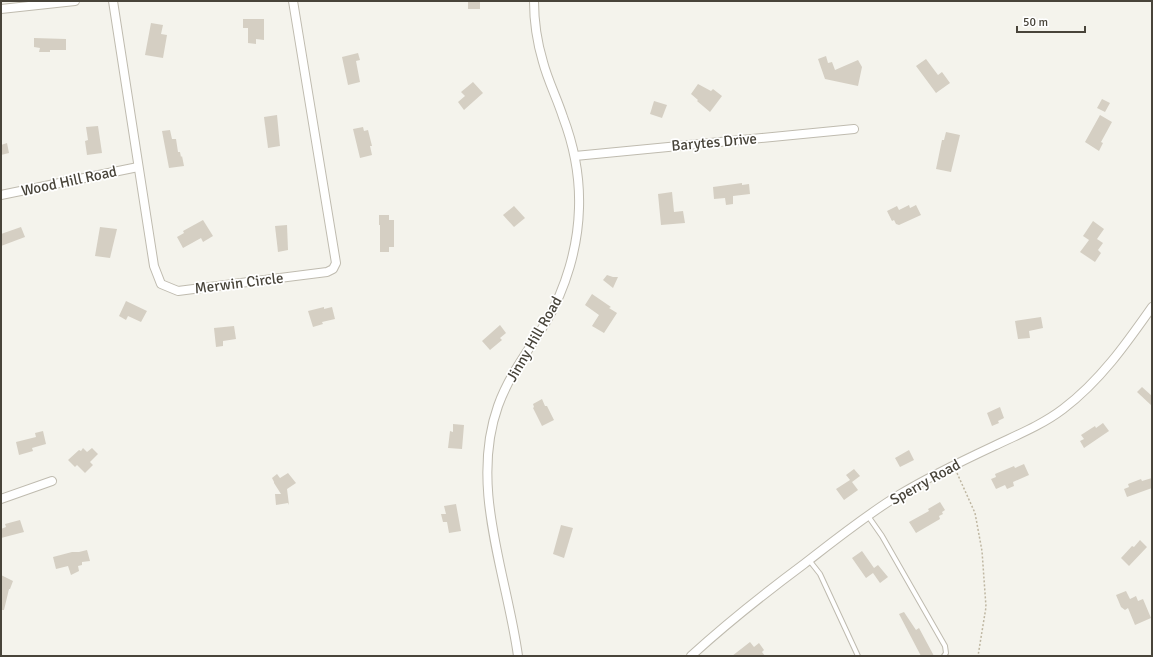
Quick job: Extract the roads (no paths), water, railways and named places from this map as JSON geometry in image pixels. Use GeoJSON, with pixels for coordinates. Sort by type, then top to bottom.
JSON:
{"type":"FeatureCollection","features":[{"type":"Feature","properties":{"kind":"street"},"geometry":{"type":"LineString","coordinates":[[1,9],[75,1]]}},
{"type":"Feature","properties":{"kind":"street","name":"Merwin Circle"},"geometry":{"type":"LineString","coordinates":[[113,1],[154,266],[161,284],[178,291],[327,272],[333,269],[336,263],[292,1]]}},
{"type":"Feature","properties":{"kind":"street","name":"Jinny Hill Road"},"geometry":{"type":"LineString","coordinates":[[518,656],[509,600],[490,509],[488,461],[490,439],[498,407],[505,389],[516,368],[549,316],[564,284],[577,230],[579,207],[575,156],[564,117],[543,64],[537,41],[534,18],[534,1]]}},
{"type":"Feature","properties":{"kind":"street","name":"Barytes Drive"},"geometry":{"type":"LineString","coordinates":[[575,156],[854,129]]}},
{"type":"Feature","properties":{"kind":"street","name":"Wood Hill Road"},"geometry":{"type":"LineString","coordinates":[[1,195],[138,167]]}},
{"type":"Feature","properties":{"kind":"street","name":"Sperry Road"},"geometry":{"type":"LineString","coordinates":[[691,656],[750,606],[809,560],[903,492],[953,465],[1044,421],[1072,402],[1099,376],[1152,306]]}},
{"type":"Feature","properties":{"kind":"street"},"geometry":{"type":"LineString","coordinates":[[1,499],[52,482]]}},
{"type":"Feature","properties":{"kind":"lane"},"geometry":{"type":"LineString","coordinates":[[868,516],[882,536],[945,646],[946,653],[944,656]]}},
{"type":"Feature","properties":{"kind":"lane"},"geometry":{"type":"LineString","coordinates":[[809,560],[820,574],[858,656]]}}]}
